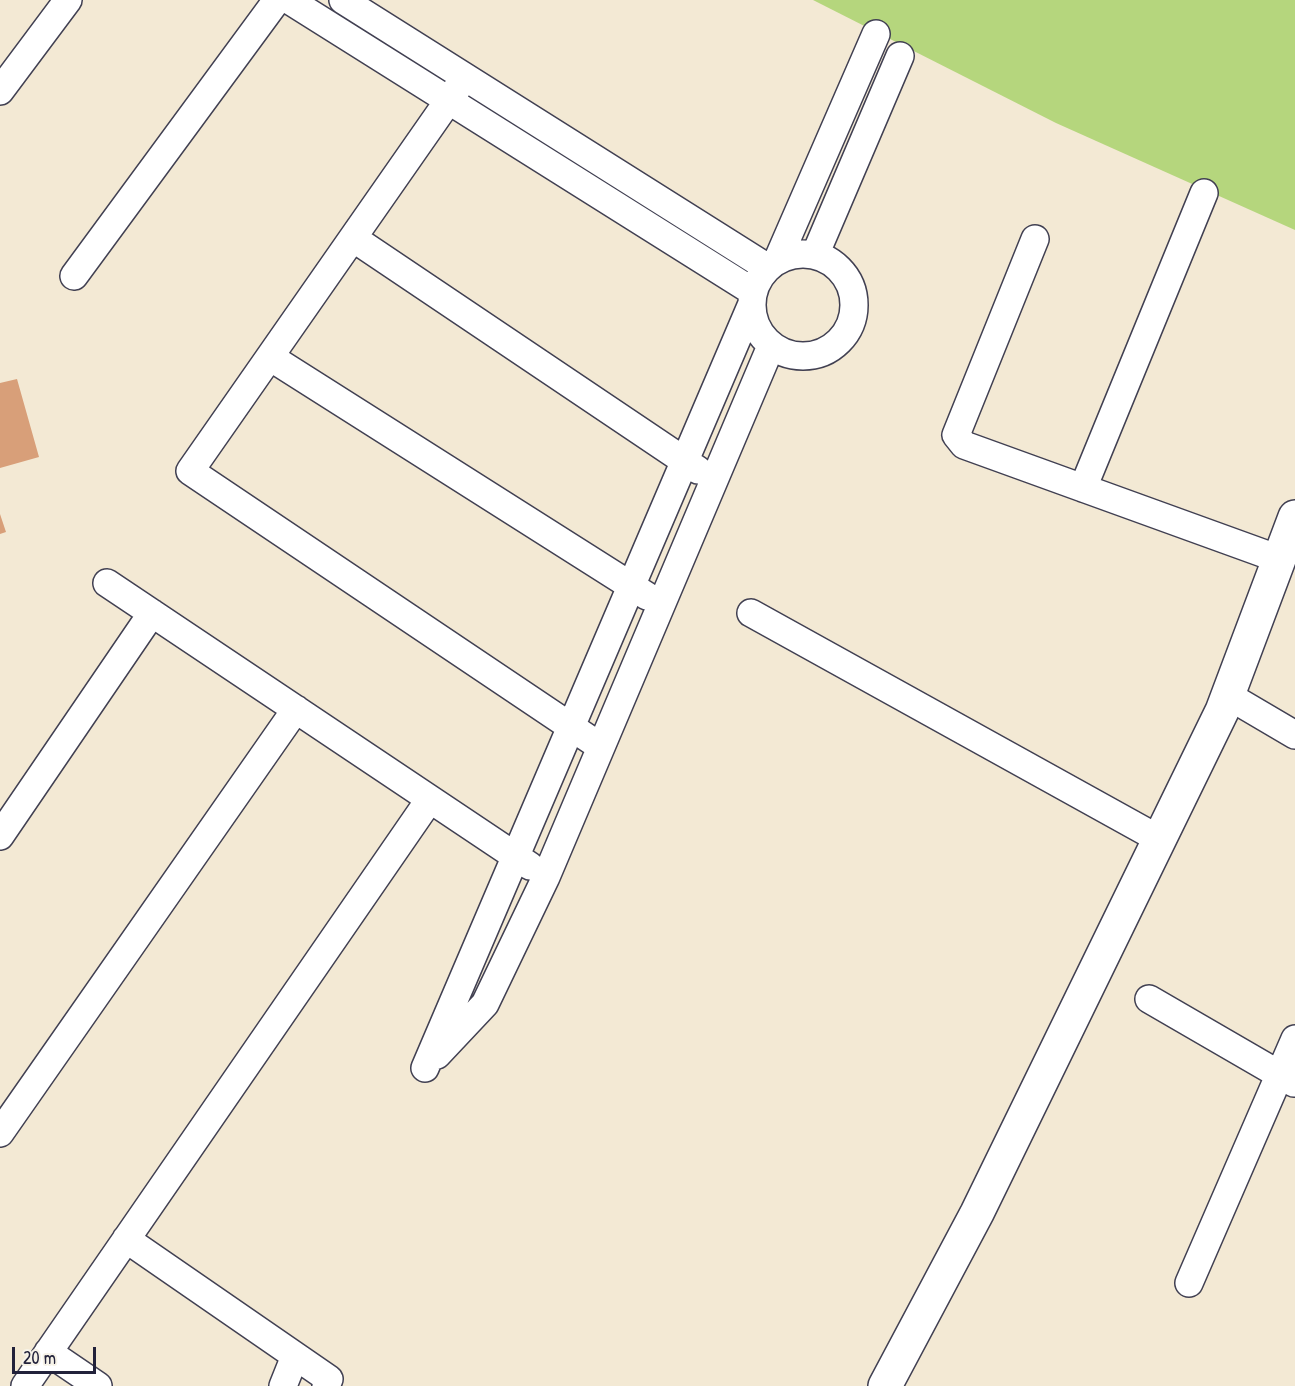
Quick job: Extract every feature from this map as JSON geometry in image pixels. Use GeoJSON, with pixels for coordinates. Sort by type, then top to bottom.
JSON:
{"type":"FeatureCollection","features":[{"type":"Feature","properties":{"kind":"street"},"geometry":{"type":"LineString","coordinates":[[0,91],[68,0]]}},
{"type":"Feature","properties":{"kind":"street"},"geometry":{"type":"LineString","coordinates":[[74,276],[277,0]]}},
{"type":"Feature","properties":{"kind":"street"},"geometry":{"type":"LineString","coordinates":[[289,0],[449,100],[752,299]]}},
{"type":"Feature","properties":{"kind":"street"},"geometry":{"type":"LineString","coordinates":[[343,0],[465,77],[773,263]]}},
{"type":"Feature","properties":{"kind":"street"},"geometry":{"type":"LineString","coordinates":[[771,346],[546,877],[485,1004],[425,1068],[685,461],[752,299],[758,279],[773,263],[876,34]]}},
{"type":"Feature","properties":{"kind":"street"},"geometry":{"type":"LineString","coordinates":[[815,255],[900,56]]}},
{"type":"Feature","properties":{"kind":"street"},"geometry":{"type":"LineString","coordinates":[[465,77],[190,471],[600,747]]}},
{"type":"Feature","properties":{"kind":"street"},"geometry":{"type":"LineString","coordinates":[[1083,488],[1204,193]]}},
{"type":"Feature","properties":{"kind":"street"},"geometry":{"type":"LineString","coordinates":[[353,238],[714,481]]}},
{"type":"Feature","properties":{"kind":"street"},"geometry":{"type":"LineString","coordinates":[[1035,239],[956,435],[964,445],[1279,559]]}},
{"type":"Feature","properties":{"kind":"street"},"geometry":{"type":"LineString","coordinates":[[752,299],[753,321],[760,335],[771,346],[785,354],[800,357],[815,356],[830,349],[850,328],[854,314],[854,300],[844,273],[833,263],[806,253],[792,254],[773,263]]}},
{"type":"Feature","properties":{"kind":"street"},"geometry":{"type":"LineString","coordinates":[[270,357],[661,605]]}},
{"type":"Feature","properties":{"kind":"street"},"geometry":{"type":"LineString","coordinates":[[885,1386],[977,1213],[1222,711],[1295,517]]}},
{"type":"Feature","properties":{"kind":"street"},"geometry":{"type":"LineString","coordinates":[[107,583],[546,877]]}},
{"type":"Feature","properties":{"kind":"street"},"geometry":{"type":"LineString","coordinates":[[0,836],[152,613]]}},
{"type":"Feature","properties":{"kind":"street"},"geometry":{"type":"LineString","coordinates":[[751,613],[1159,839]]}},
{"type":"Feature","properties":{"kind":"street"},"geometry":{"type":"LineString","coordinates":[[1227,695],[1295,735]]}},
{"type":"Feature","properties":{"kind":"street"},"geometry":{"type":"LineString","coordinates":[[0,1133],[296,709]]}},
{"type":"Feature","properties":{"kind":"street"},"geometry":{"type":"LineString","coordinates":[[25,1386],[430,799]]}},
{"type":"Feature","properties":{"kind":"street"},"geometry":{"type":"LineString","coordinates":[[1149,999],[1287,1079]]}},
{"type":"Feature","properties":{"kind":"street"},"geometry":{"type":"LineString","coordinates":[[1189,1283],[1287,1079],[1295,1039]]}},
{"type":"Feature","properties":{"kind":"street"},"geometry":{"type":"LineString","coordinates":[[126,1239],[329,1379],[326,1386]]}},
{"type":"Feature","properties":{"kind":"street"},"geometry":{"type":"LineString","coordinates":[[48,1352],[98,1386]]}},
{"type":"Feature","properties":{"kind":"street"},"geometry":{"type":"LineString","coordinates":[[283,1386],[295,1356]]}},
{"type":"Feature","properties":{"kind":"green space"},"geometry":{"type":"Polygon","coordinates":[[[813,0],[1295,0],[1295,230],[1056,123],[813,0]]]}},
{"type":"Feature","properties":{"kind":"building"},"geometry":{"type":"Polygon","coordinates":[[[17,379],[39,457],[0,468],[0,383],[17,379]]]}},
{"type":"Feature","properties":{"kind":"building"},"geometry":{"type":"Polygon","coordinates":[[[0,514],[6,532],[0,534],[0,514]]]}}]}
